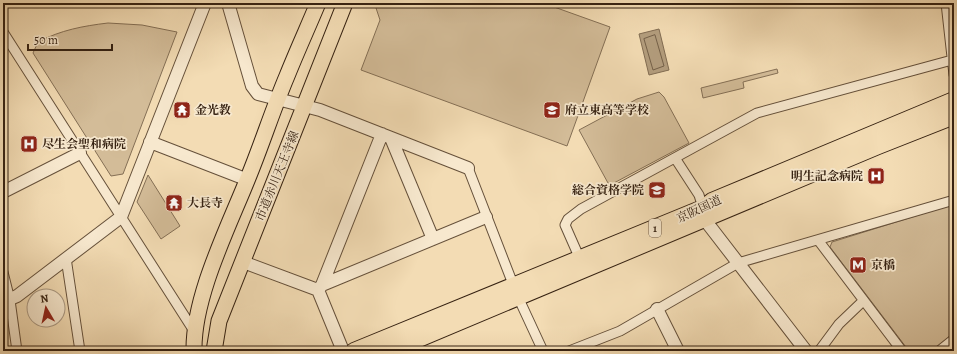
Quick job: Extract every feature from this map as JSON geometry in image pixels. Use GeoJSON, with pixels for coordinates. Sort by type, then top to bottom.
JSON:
{"type":"FeatureCollection","features":[{"type":"Feature","properties":{"kind":"highway","name":"京阪国道"},"geometry":{"type":"LineString","coordinates":[[390,351],[516,291],[559,266],[704,214],[712,202],[954,100]]}},
{"type":"Feature","properties":{"kind":"highway","name":"京阪国道"},"geometry":{"type":"LineString","coordinates":[[354,351],[516,291],[704,214],[954,116]]}},
{"type":"Feature","properties":{"kind":"main road"},"geometry":{"type":"LineString","coordinates":[[194,351],[194,332],[203,295],[278,100],[318,3]]}},
{"type":"Feature","properties":{"kind":"main road","name":"市道赤川天王寺線"},"geometry":{"type":"LineString","coordinates":[[214,351],[219,321],[345,3]]}},
{"type":"Feature","properties":{"kind":"street"},"geometry":{"type":"LineString","coordinates":[[6,301],[121,217],[205,3]]}},
{"type":"Feature","properties":{"kind":"street"},"geometry":{"type":"LineString","coordinates":[[228,3],[254,89],[262,96],[320,110],[468,168],[516,291],[543,351]]}},
{"type":"Feature","properties":{"kind":"street"},"geometry":{"type":"LineString","coordinates":[[949,4],[954,74]]}},
{"type":"Feature","properties":{"kind":"street"},"geometry":{"type":"LineString","coordinates":[[3,32],[194,332]]}},
{"type":"Feature","properties":{"kind":"street"},"geometry":{"type":"LineString","coordinates":[[580,259],[565,225],[568,219],[581,209],[757,113],[952,60]]}},
{"type":"Feature","properties":{"kind":"street"},"geometry":{"type":"LineString","coordinates":[[386,136],[433,239]]}},
{"type":"Feature","properties":{"kind":"street"},"geometry":{"type":"LineString","coordinates":[[343,351],[320,288],[386,136]]}},
{"type":"Feature","properties":{"kind":"street"},"geometry":{"type":"LineString","coordinates":[[150,142],[248,180]]}},
{"type":"Feature","properties":{"kind":"street"},"geometry":{"type":"LineString","coordinates":[[3,192],[80,153]]}},
{"type":"Feature","properties":{"kind":"street"},"geometry":{"type":"LineString","coordinates":[[675,158],[699,195],[704,214],[802,350]]}},
{"type":"Feature","properties":{"kind":"street"},"geometry":{"type":"LineString","coordinates":[[568,351],[620,331],[738,263],[954,200]]}},
{"type":"Feature","properties":{"kind":"street"},"geometry":{"type":"LineString","coordinates":[[243,262],[320,288],[486,217]]}},
{"type":"Feature","properties":{"kind":"street"},"geometry":{"type":"LineString","coordinates":[[818,240],[902,351]]}},
{"type":"Feature","properties":{"kind":"street"},"geometry":{"type":"LineString","coordinates":[[66,258],[80,351]]}},
{"type":"Feature","properties":{"kind":"street"},"geometry":{"type":"LineString","coordinates":[[3,272],[6,301],[17,351]]}},
{"type":"Feature","properties":{"kind":"street"},"geometry":{"type":"LineString","coordinates":[[819,351],[839,324],[864,301]]}},
{"type":"Feature","properties":{"kind":"street"},"geometry":{"type":"LineString","coordinates":[[657,309],[678,351]]}},
{"type":"Feature","properties":{"kind":"street"},"geometry":{"type":"LineString","coordinates":[[938,351],[954,339]]}},
{"type":"Feature","properties":{"kind":"shaded area"},"geometry":{"type":"Polygon","coordinates":[[[378,3],[543,3],[610,27],[567,146],[361,70],[380,20],[376,8],[378,3]]]}},
{"type":"Feature","properties":{"kind":"shaded area"},"geometry":{"type":"Polygon","coordinates":[[[108,23],[142,25],[177,32],[123,174],[111,176],[33,53],[38,42],[55,34],[81,27],[108,23]]]}},
{"type":"Feature","properties":{"kind":"shaded area"},"geometry":{"type":"Polygon","coordinates":[[[777,69],[778,73],[743,82],[744,88],[703,98],[701,88],[777,69]]]}},
{"type":"Feature","properties":{"kind":"shaded area"},"geometry":{"type":"Polygon","coordinates":[[[659,92],[664,97],[689,143],[612,184],[608,183],[579,130],[637,99],[659,92]]]}},
{"type":"Feature","properties":{"kind":"shaded area"},"geometry":{"type":"Polygon","coordinates":[[[148,175],[180,226],[161,239],[137,202],[148,175]]]}},
{"type":"Feature","properties":{"kind":"shaded area"},"geometry":{"type":"Polygon","coordinates":[[[954,204],[954,333],[932,351],[909,351],[830,247],[832,242],[954,204]]]}},
{"type":"Feature","properties":{"kind":"water"},"geometry":{"type":"Polygon","coordinates":[[[659,29],[669,70],[649,75],[639,34],[659,29]]]}},
{"type":"Feature","properties":{"kind":"place","name":"金光教"},"geometry":{"type":"Point","coordinates":[182,110]}},
{"type":"Feature","properties":{"kind":"place","name":"府立東高等学校"},"geometry":{"type":"Point","coordinates":[552,110]}},
{"type":"Feature","properties":{"kind":"place","name":"尽生会聖和病院"},"geometry":{"type":"Point","coordinates":[29,144]}},
{"type":"Feature","properties":{"kind":"place","name":"明生記念病院"},"geometry":{"type":"Point","coordinates":[876,176]}},
{"type":"Feature","properties":{"kind":"place","name":"総合資格学院"},"geometry":{"type":"Point","coordinates":[657,190]}},
{"type":"Feature","properties":{"kind":"place","name":"大長寺"},"geometry":{"type":"Point","coordinates":[174,203]}},
{"type":"Feature","properties":{"kind":"place","name":"京橋"},"geometry":{"type":"Point","coordinates":[858,265]}}]}
